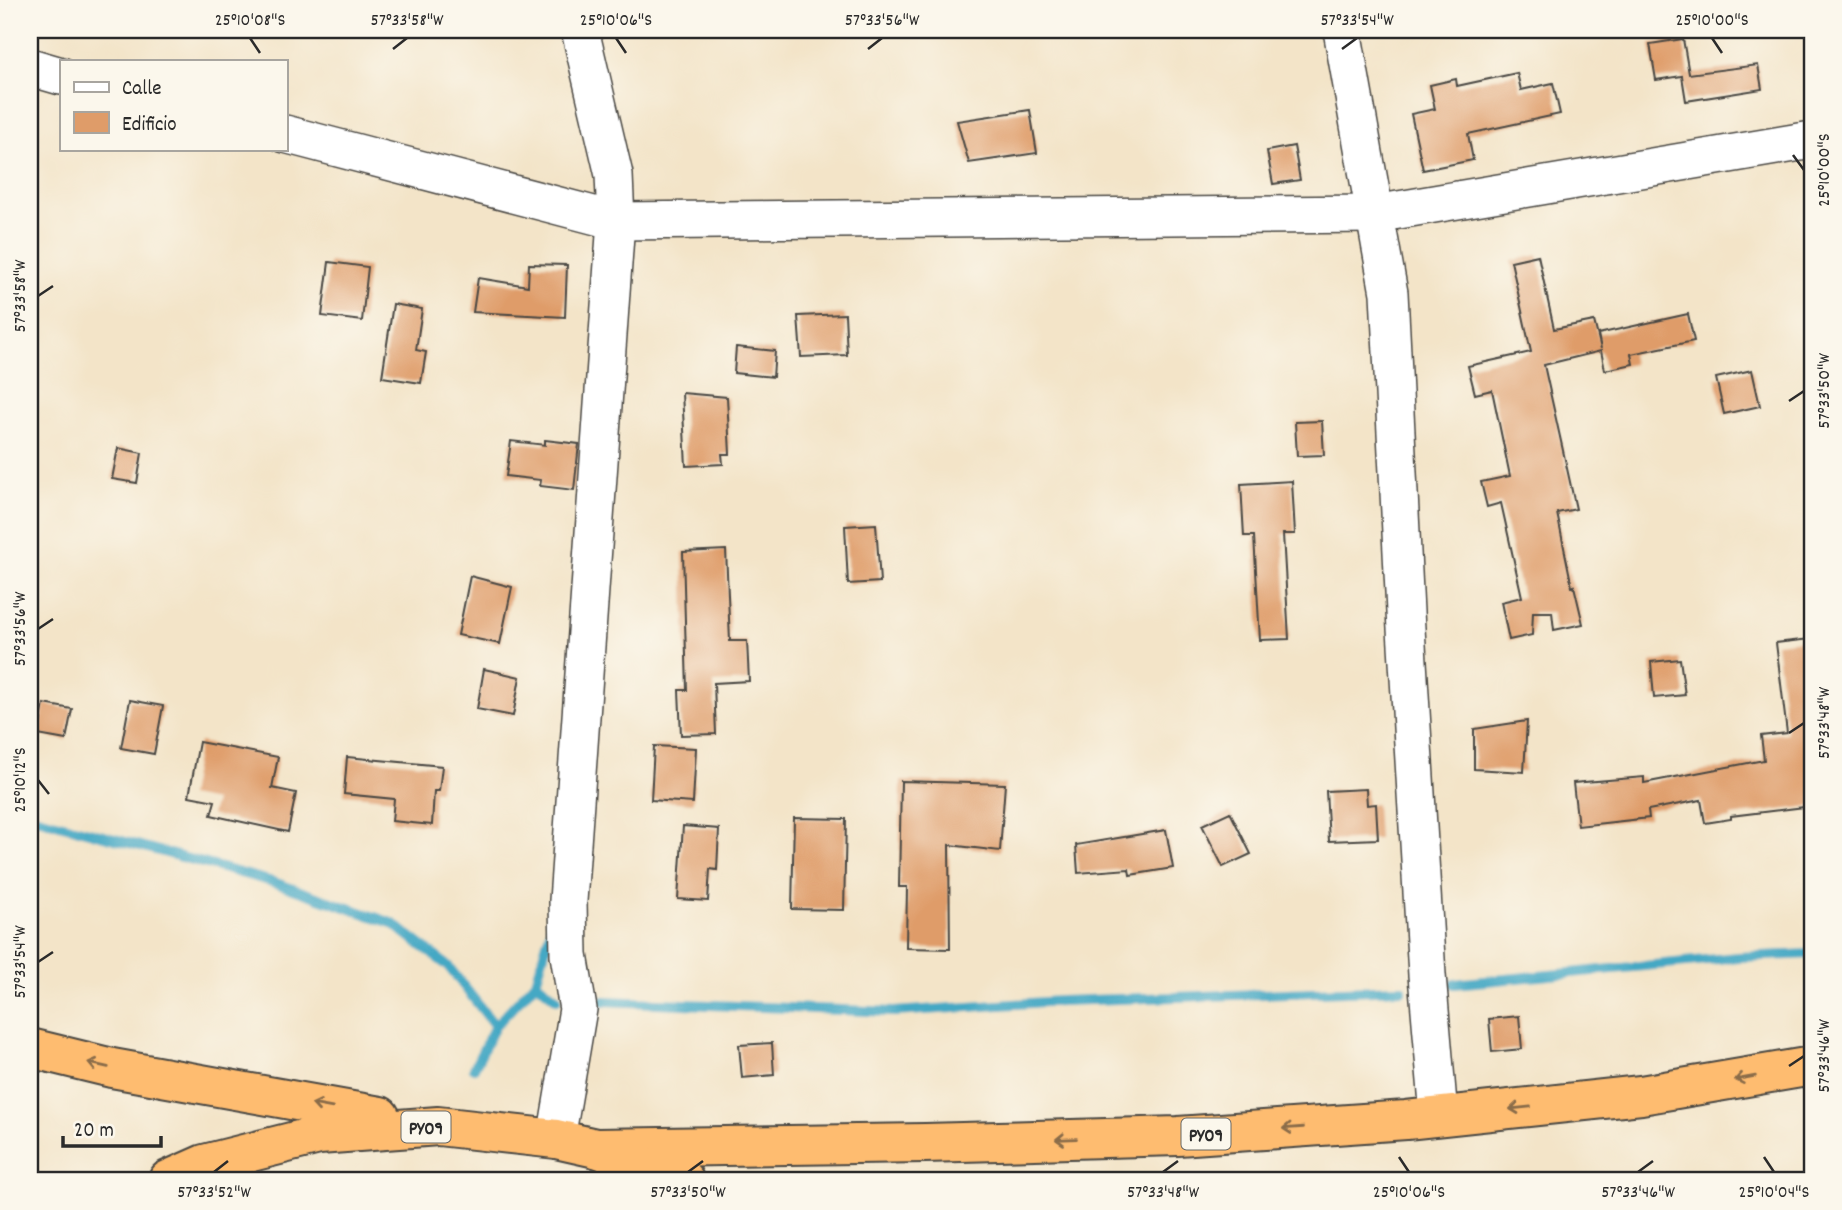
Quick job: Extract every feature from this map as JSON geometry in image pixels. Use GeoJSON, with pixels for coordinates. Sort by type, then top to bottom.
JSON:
{"type":"FeatureCollection","features":[{"type":"Feature","properties":{"kind":"highway","name":"PY09"},"geometry":{"type":"LineString","coordinates":[[30,1048],[112,1068],[438,1126],[555,1139],[596,1148],[684,1180]]}},
{"type":"Feature","properties":{"kind":"highway","name":"PY09"},"geometry":{"type":"LineString","coordinates":[[596,1148],[1165,1136],[1439,1116],[1641,1095],[1812,1066]]}},
{"type":"Feature","properties":{"kind":"highway","name":"PY09"},"geometry":{"type":"LineString","coordinates":[[168,1180],[204,1164],[319,1135],[438,1126]]}},
{"type":"Feature","properties":{"kind":"street"},"geometry":{"type":"LineString","coordinates":[[555,1139],[578,1009],[569,955],[568,901],[616,220],[614,175],[580,30]]}},
{"type":"Feature","properties":{"kind":"street"},"geometry":{"type":"LineString","coordinates":[[1342,30],[1389,293],[1427,975],[1439,1116]]}},
{"type":"Feature","properties":{"kind":"street"},"geometry":{"type":"LineString","coordinates":[[30,67],[60,76]]}},
{"type":"Feature","properties":{"kind":"street"},"geometry":{"type":"LineString","coordinates":[[287,135],[616,220],[1375,214],[1812,139]]}},
{"type":"Feature","properties":{"kind":"building"},"geometry":{"type":"Polygon","coordinates":[[[1683,39],[1689,74],[1758,65],[1762,89],[1686,101],[1682,76],[1656,80],[1650,44],[1683,39]]]}},
{"type":"Feature","properties":{"kind":"building"},"geometry":{"type":"Polygon","coordinates":[[[1517,73],[1521,90],[1553,83],[1560,114],[1468,134],[1473,160],[1423,170],[1411,114],[1435,109],[1430,85],[1456,79],[1457,86],[1517,73]]]}},
{"type":"Feature","properties":{"kind":"building"},"geometry":{"type":"Polygon","coordinates":[[[1030,110],[1037,153],[969,163],[957,121],[1030,110]]]}},
{"type":"Feature","properties":{"kind":"building"},"geometry":{"type":"Polygon","coordinates":[[[1294,146],[1300,180],[1273,184],[1267,151],[1294,146]]]}},
{"type":"Feature","properties":{"kind":"building"},"geometry":{"type":"Polygon","coordinates":[[[1538,255],[1554,329],[1594,321],[1601,349],[1598,334],[1688,314],[1694,341],[1631,354],[1633,364],[1605,370],[1601,351],[1544,365],[1576,509],[1557,513],[1572,587],[1574,586],[1583,624],[1554,630],[1552,612],[1533,612],[1532,635],[1509,640],[1501,602],[1522,597],[1501,503],[1487,507],[1481,482],[1510,476],[1492,390],[1475,394],[1468,366],[1531,352],[1511,261],[1538,255]]]}},
{"type":"Feature","properties":{"kind":"building"},"geometry":{"type":"Polygon","coordinates":[[[329,262],[368,267],[362,321],[322,316],[329,262]]]}},
{"type":"Feature","properties":{"kind":"building"},"geometry":{"type":"Polygon","coordinates":[[[529,264],[567,265],[565,317],[473,312],[478,278],[528,286],[529,264]]]}},
{"type":"Feature","properties":{"kind":"building"},"geometry":{"type":"Polygon","coordinates":[[[393,304],[422,309],[416,350],[426,352],[421,383],[382,377],[393,304]]]}},
{"type":"Feature","properties":{"kind":"building"},"geometry":{"type":"Polygon","coordinates":[[[845,314],[847,355],[801,357],[798,316],[845,314]]]}},
{"type":"Feature","properties":{"kind":"building"},"geometry":{"type":"Polygon","coordinates":[[[736,347],[775,351],[773,377],[734,373],[736,347]]]}},
{"type":"Feature","properties":{"kind":"building"},"geometry":{"type":"Polygon","coordinates":[[[1752,370],[1760,406],[1724,414],[1716,378],[1752,370]]]}},
{"type":"Feature","properties":{"kind":"building"},"geometry":{"type":"Polygon","coordinates":[[[682,393],[727,397],[730,454],[722,454],[723,464],[686,466],[682,393]]]}},
{"type":"Feature","properties":{"kind":"building"},"geometry":{"type":"Polygon","coordinates":[[[1322,421],[1324,455],[1297,456],[1295,422],[1322,421]]]}},
{"type":"Feature","properties":{"kind":"building"},"geometry":{"type":"Polygon","coordinates":[[[545,440],[579,444],[574,490],[540,486],[541,480],[506,476],[511,441],[545,445],[545,440]]]}},
{"type":"Feature","properties":{"kind":"building"},"geometry":{"type":"Polygon","coordinates":[[[118,448],[142,453],[137,483],[112,479],[118,448]]]}},
{"type":"Feature","properties":{"kind":"building"},"geometry":{"type":"Polygon","coordinates":[[[1292,481],[1295,534],[1283,534],[1289,639],[1260,640],[1254,536],[1244,536],[1241,484],[1292,481]]]}},
{"type":"Feature","properties":{"kind":"building"},"geometry":{"type":"Polygon","coordinates":[[[876,524],[880,582],[848,584],[845,526],[876,524]]]}},
{"type":"Feature","properties":{"kind":"building"},"geometry":{"type":"Polygon","coordinates":[[[726,550],[730,641],[747,641],[749,681],[714,683],[716,734],[681,735],[679,690],[687,690],[683,552],[726,550]]]}},
{"type":"Feature","properties":{"kind":"building"},"geometry":{"type":"Polygon","coordinates":[[[470,576],[512,587],[500,644],[458,635],[470,576]]]}},
{"type":"Feature","properties":{"kind":"building"},"geometry":{"type":"Polygon","coordinates":[[[1810,639],[1812,806],[1731,816],[1731,819],[1705,823],[1701,800],[1648,810],[1649,818],[1578,826],[1573,783],[1644,777],[1644,783],[1764,760],[1761,736],[1787,733],[1776,643],[1810,639]]]}},
{"type":"Feature","properties":{"kind":"building"},"geometry":{"type":"Polygon","coordinates":[[[1680,659],[1685,695],[1654,698],[1651,662],[1680,659]]]}},
{"type":"Feature","properties":{"kind":"building"},"geometry":{"type":"Polygon","coordinates":[[[484,669],[520,677],[513,716],[477,709],[484,669]]]}},
{"type":"Feature","properties":{"kind":"building"},"geometry":{"type":"Polygon","coordinates":[[[130,700],[163,706],[154,754],[121,748],[130,700]]]}},
{"type":"Feature","properties":{"kind":"building"},"geometry":{"type":"Polygon","coordinates":[[[44,704],[72,709],[66,740],[38,735],[44,704]]]}},
{"type":"Feature","properties":{"kind":"building"},"geometry":{"type":"Polygon","coordinates":[[[1527,721],[1524,772],[1474,769],[1474,729],[1527,721]]]}},
{"type":"Feature","properties":{"kind":"building"},"geometry":{"type":"Polygon","coordinates":[[[199,742],[278,757],[272,788],[296,793],[288,832],[211,815],[215,801],[189,796],[199,742]]]}},
{"type":"Feature","properties":{"kind":"building"},"geometry":{"type":"Polygon","coordinates":[[[654,746],[696,748],[693,803],[651,800],[654,746]]]}},
{"type":"Feature","properties":{"kind":"building"},"geometry":{"type":"Polygon","coordinates":[[[347,757],[442,766],[439,791],[434,791],[432,825],[392,821],[394,799],[344,794],[347,757]]]}},
{"type":"Feature","properties":{"kind":"building"},"geometry":{"type":"Polygon","coordinates":[[[901,781],[1005,784],[1000,851],[949,845],[950,949],[906,948],[907,887],[899,887],[901,781]]]}},
{"type":"Feature","properties":{"kind":"building"},"geometry":{"type":"Polygon","coordinates":[[[1366,789],[1367,805],[1376,804],[1378,839],[1329,841],[1326,791],[1366,789]]]}},
{"type":"Feature","properties":{"kind":"building"},"geometry":{"type":"Polygon","coordinates":[[[1230,812],[1251,854],[1223,867],[1202,825],[1230,812]]]}},
{"type":"Feature","properties":{"kind":"building"},"geometry":{"type":"Polygon","coordinates":[[[794,818],[846,819],[844,910],[792,909],[794,818]]]}},
{"type":"Feature","properties":{"kind":"building"},"geometry":{"type":"Polygon","coordinates":[[[683,826],[719,829],[717,870],[710,869],[708,901],[678,899],[683,826]]]}},
{"type":"Feature","properties":{"kind":"building"},"geometry":{"type":"Polygon","coordinates":[[[1166,830],[1173,868],[1130,875],[1129,869],[1078,873],[1076,845],[1166,830]]]}},
{"type":"Feature","properties":{"kind":"building"},"geometry":{"type":"Polygon","coordinates":[[[1519,1016],[1522,1049],[1492,1052],[1489,1019],[1519,1016]]]}},
{"type":"Feature","properties":{"kind":"building"},"geometry":{"type":"Polygon","coordinates":[[[772,1043],[774,1075],[742,1078],[739,1045],[772,1043]]]}},
{"type":"Feature","properties":{"kind":"waterway"},"geometry":{"type":"LineString","coordinates":[[30,816],[273,882],[392,923],[448,966],[495,1026]]}},
{"type":"Feature","properties":{"kind":"waterway"},"geometry":{"type":"LineString","coordinates":[[552,925],[536,982],[557,999]]}},
{"type":"Feature","properties":{"kind":"waterway"},"geometry":{"type":"LineString","coordinates":[[1454,984],[1738,957],[1812,954]]}},
{"type":"Feature","properties":{"kind":"waterway"},"geometry":{"type":"LineString","coordinates":[[474,1068],[495,1026],[536,982]]}},
{"type":"Feature","properties":{"kind":"waterway"},"geometry":{"type":"LineString","coordinates":[[603,1001],[894,1012],[1060,1001],[1402,989]]}}]}
